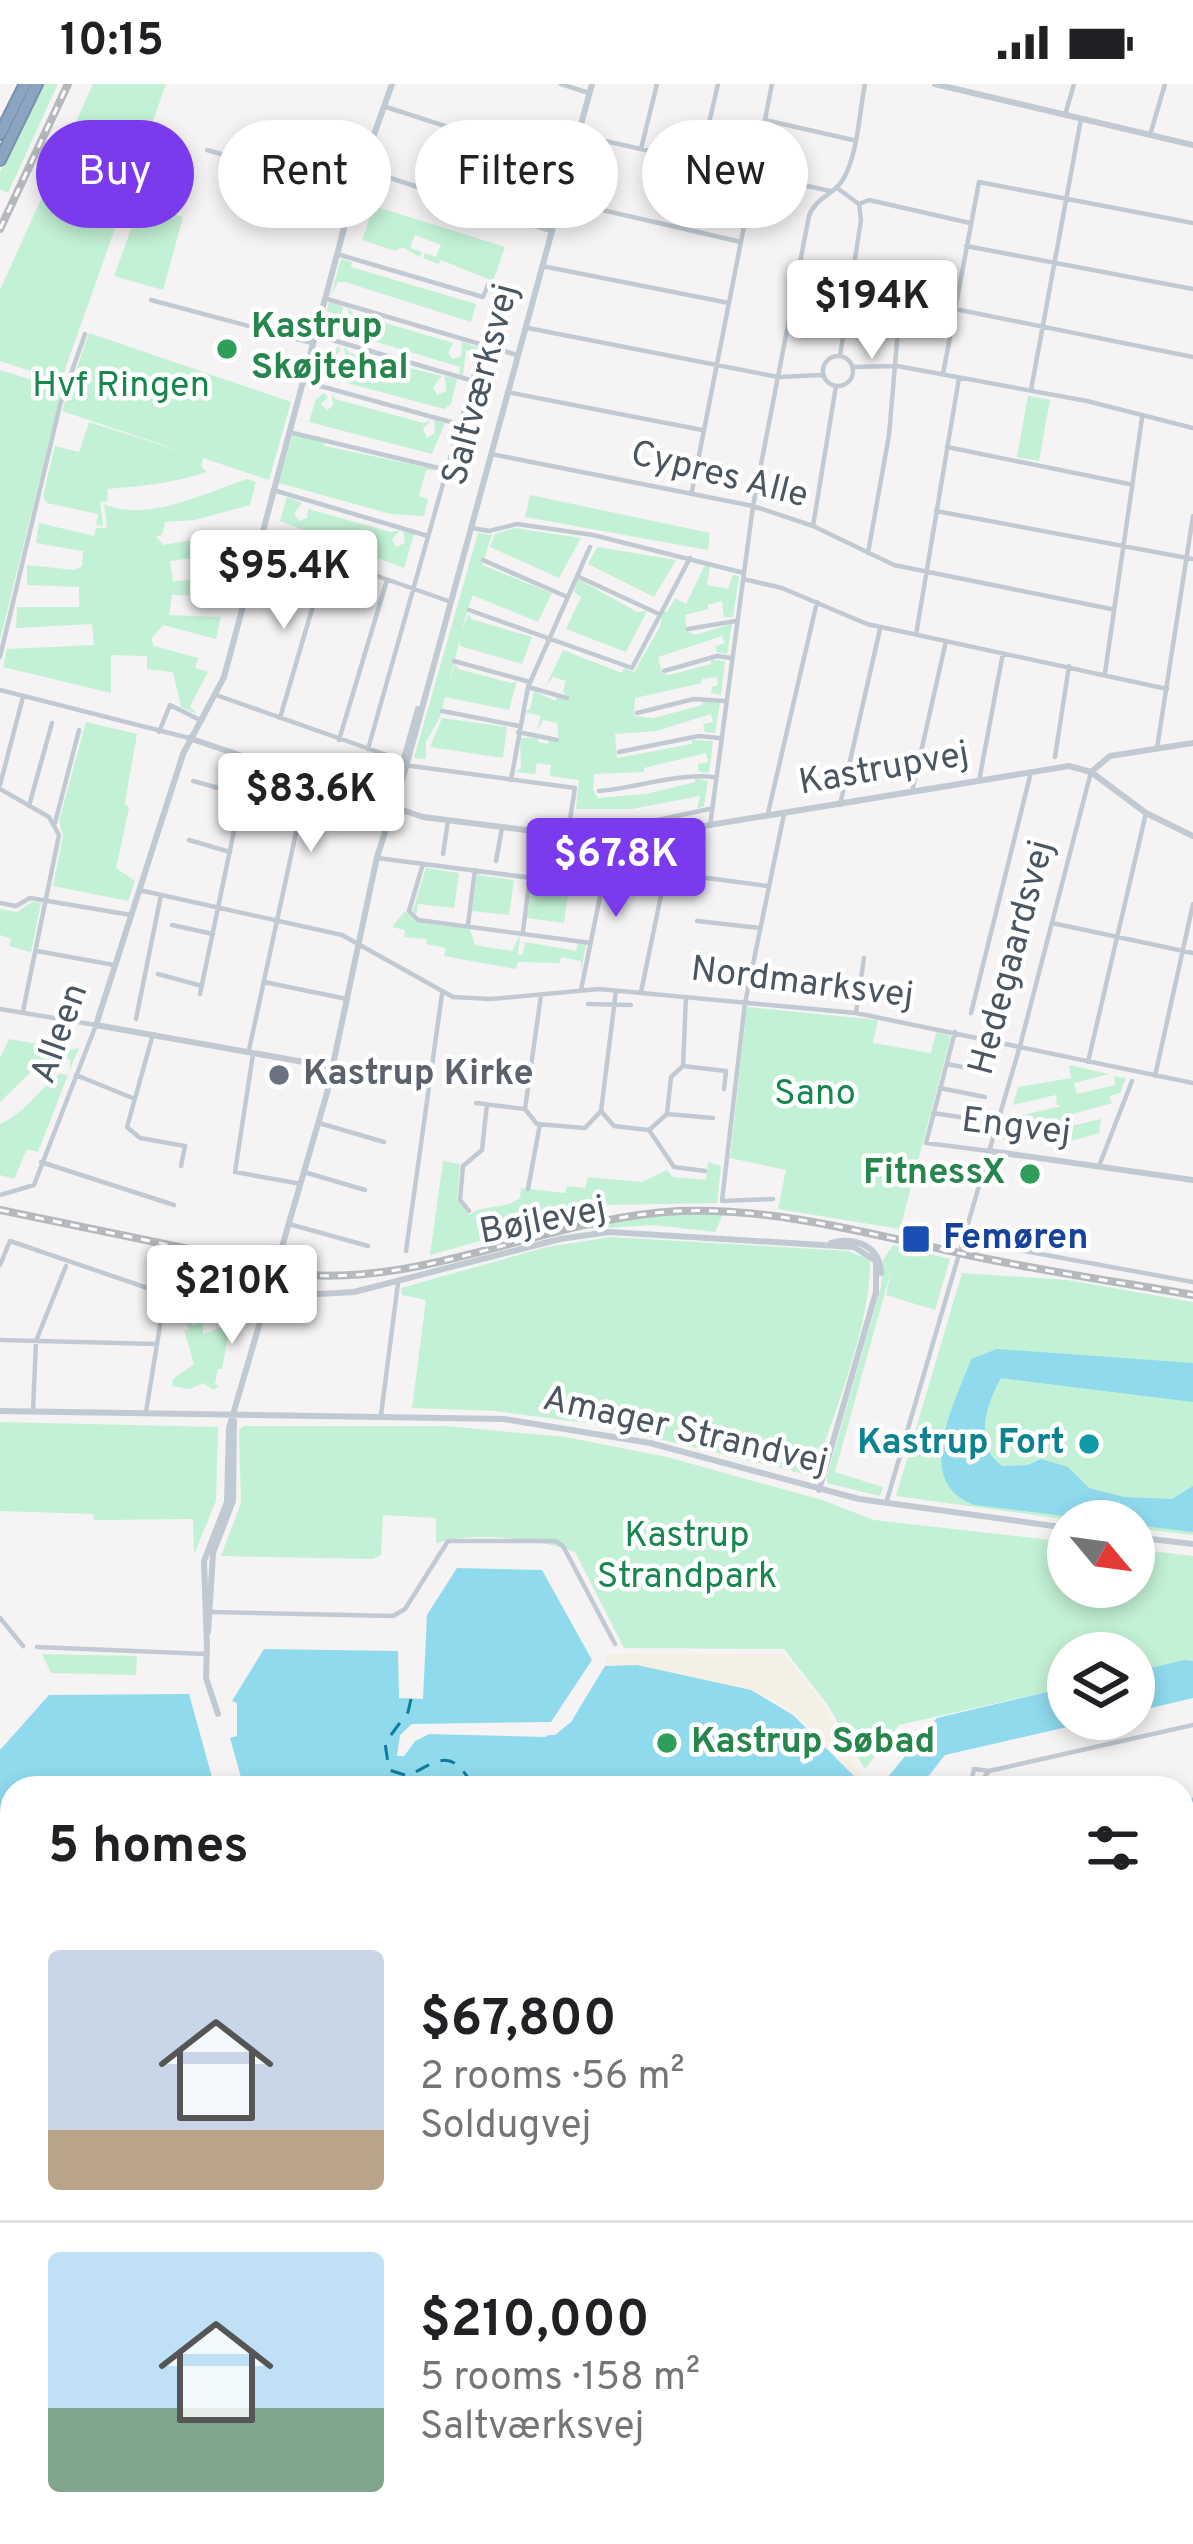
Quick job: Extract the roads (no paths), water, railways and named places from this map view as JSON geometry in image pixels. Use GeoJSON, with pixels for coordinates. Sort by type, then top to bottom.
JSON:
{"type":"FeatureCollection","features":[{"type":"Feature","properties":{"kind":"highway"},"geometry":{"type":"LineString","coordinates":[[0,134],[25,84]]}},
{"type":"Feature","properties":{"kind":"highway"},"geometry":{"type":"LineString","coordinates":[[0,160],[38,84]]}},
{"type":"Feature","properties":{"kind":"street","name":"Alleen"},"geometry":{"type":"LineString","coordinates":[[378,120],[392,84]]}},
{"type":"Feature","properties":{"kind":"street"},"geometry":{"type":"LineString","coordinates":[[561,84],[589,94]]}},
{"type":"Feature","properties":{"kind":"street","name":"Saltværksvej"},"geometry":{"type":"LineString","coordinates":[[582,120],[592,84]]}},
{"type":"Feature","properties":{"kind":"street"},"geometry":{"type":"LineString","coordinates":[[618,144],[641,149],[657,84]]}},
{"type":"Feature","properties":{"kind":"street"},"geometry":{"type":"LineString","coordinates":[[710,120],[718,84]]}},
{"type":"Feature","properties":{"kind":"street"},"geometry":{"type":"LineString","coordinates":[[765,120],[772,84]]}},
{"type":"Feature","properties":{"kind":"street"},"geometry":{"type":"LineString","coordinates":[[814,204],[835,190],[846,174],[865,84]]}},
{"type":"Feature","properties":{"kind":"street"},"geometry":{"type":"LineString","coordinates":[[935,84],[1193,145]]}},
{"type":"Feature","properties":{"kind":"street"},"geometry":{"type":"LineString","coordinates":[[991,97],[994,84]]}},
{"type":"Feature","properties":{"kind":"street"},"geometry":{"type":"LineString","coordinates":[[1065,115],[1074,84]]}},
{"type":"Feature","properties":{"kind":"street"},"geometry":{"type":"LineString","coordinates":[[1150,135],[1165,84]]}},
{"type":"Feature","properties":{"kind":"street"},"geometry":{"type":"LineString","coordinates":[[383,106],[426,120]]}},
{"type":"Feature","properties":{"kind":"street"},"geometry":{"type":"LineString","coordinates":[[1031,390],[1081,119]]}},
{"type":"Feature","properties":{"kind":"street"},"geometry":{"type":"LineString","coordinates":[[808,130],[854,140]]}},
{"type":"Feature","properties":{"kind":"street"},"geometry":{"type":"LineString","coordinates":[[207,150],[218,153]]}},
{"type":"Feature","properties":{"kind":"street"},"geometry":{"type":"LineString","coordinates":[[391,179],[551,231]]}},
{"type":"Feature","properties":{"kind":"street"},"geometry":{"type":"LineString","coordinates":[[943,374],[981,181],[1193,223]]}},
{"type":"Feature","properties":{"kind":"street"},"geometry":{"type":"LineString","coordinates":[[808,187],[835,190],[859,204]]}},
{"type":"Feature","properties":{"kind":"street"},"geometry":{"type":"LineString","coordinates":[[710,827],[713,777],[753,506],[814,188]]}},
{"type":"Feature","properties":{"kind":"street"},"geometry":{"type":"LineString","coordinates":[[859,204],[869,200],[970,224]]}},
{"type":"Feature","properties":{"kind":"street"},"geometry":{"type":"LineString","coordinates":[[840,356],[859,204]]}},
{"type":"Feature","properties":{"kind":"street"},"geometry":{"type":"LineString","coordinates":[[618,214],[740,242]]}},
{"type":"Feature","properties":{"kind":"street","name":"Alleen"},"geometry":{"type":"LineString","coordinates":[[0,1196],[31,1187],[96,1025],[189,738],[216,695],[345,228]]}},
{"type":"Feature","properties":{"kind":"street","name":"Saltværksvej"},"geometry":{"type":"LineString","coordinates":[[233,1418],[319,1123],[377,858],[552,228]]}},
{"type":"Feature","properties":{"kind":"street"},"geometry":{"type":"LineString","coordinates":[[692,493],[743,228]]}},
{"type":"Feature","properties":{"kind":"street"},"geometry":{"type":"LineString","coordinates":[[966,246],[1193,289]]}},
{"type":"Feature","properties":{"kind":"street"},"geometry":{"type":"LineString","coordinates":[[338,254],[483,297],[488,286],[497,288]]}},
{"type":"Feature","properties":{"kind":"street"},"geometry":{"type":"LineString","coordinates":[[855,262],[901,276],[897,366],[868,553]]}},
{"type":"Feature","properties":{"kind":"street"},"geometry":{"type":"LineString","coordinates":[[542,266],[729,303]]}},
{"type":"Feature","properties":{"kind":"street"},"geometry":{"type":"LineString","coordinates":[[325,299],[517,355]]}},
{"type":"Feature","properties":{"kind":"street"},"geometry":{"type":"LineString","coordinates":[[151,300],[472,381]]}},
{"type":"Feature","properties":{"kind":"street"},"geometry":{"type":"LineString","coordinates":[[955,309],[1193,357]]}},
{"type":"Feature","properties":{"kind":"street"},"geometry":{"type":"LineString","coordinates":[[524,328],[778,377],[823,375],[836,386]]}},
{"type":"Feature","properties":{"kind":"street"},"geometry":{"type":"LineString","coordinates":[[0,657],[55,425],[86,334]]}},
{"type":"Feature","properties":{"kind":"street"},"geometry":{"type":"LineString","coordinates":[[368,749],[482,346]]}},
{"type":"Feature","properties":{"kind":"street"},"geometry":{"type":"LineString","coordinates":[[823,375],[827,361],[840,356]]}},
{"type":"Feature","properties":{"kind":"street"},"geometry":{"type":"LineString","coordinates":[[840,356],[853,368],[897,366],[943,374],[1193,428]]}},
{"type":"Feature","properties":{"kind":"street"},"geometry":{"type":"LineString","coordinates":[[836,386],[849,381],[853,368]]}},
{"type":"Feature","properties":{"kind":"street"},"geometry":{"type":"LineString","coordinates":[[916,635],[959,378]]}},
{"type":"Feature","properties":{"kind":"street"},"geometry":{"type":"LineString","coordinates":[[302,382],[460,424]]}},
{"type":"Feature","properties":{"kind":"street"},"geometry":{"type":"LineString","coordinates":[[813,526],[836,386]]}},
{"type":"Feature","properties":{"kind":"street"},"geometry":{"type":"LineString","coordinates":[[507,392],[704,431]]}},
{"type":"Feature","properties":{"kind":"street"},"geometry":{"type":"LineString","coordinates":[[1106,673],[1142,418]]}},
{"type":"Feature","properties":{"kind":"street"},"geometry":{"type":"LineString","coordinates":[[289,432],[447,470]]}},
{"type":"Feature","properties":{"kind":"street"},"geometry":{"type":"LineString","coordinates":[[946,447],[1131,484]]}},
{"type":"Feature","properties":{"kind":"street","name":"Cypres Alle"},"geometry":{"type":"LineString","coordinates":[[491,454],[753,506],[927,572],[1112,609]]}},
{"type":"Feature","properties":{"kind":"street"},"geometry":{"type":"LineString","coordinates":[[273,490],[430,536]]}},
{"type":"Feature","properties":{"kind":"street"},"geometry":{"type":"LineString","coordinates":[[936,511],[1190,558]]}},
{"type":"Feature","properties":{"kind":"street"},"geometry":{"type":"LineString","coordinates":[[1157,748],[1193,517]]}},
{"type":"Feature","properties":{"kind":"street"},"geometry":{"type":"LineString","coordinates":[[472,528],[489,531],[518,524],[593,535],[691,558],[772,584],[880,628],[1167,689]]}},
{"type":"Feature","properties":{"kind":"street"},"geometry":{"type":"LineString","coordinates":[[261,535],[451,602]]}},
{"type":"Feature","properties":{"kind":"street"},"geometry":{"type":"LineString","coordinates":[[511,780],[529,684],[590,547]]}},
{"type":"Feature","properties":{"kind":"street"},"geometry":{"type":"LineString","coordinates":[[280,718],[327,558]]}},
{"type":"Feature","properties":{"kind":"street"},"geometry":{"type":"LineString","coordinates":[[469,610],[632,668],[691,558]]}},
{"type":"Feature","properties":{"kind":"street"},"geometry":{"type":"LineString","coordinates":[[483,560],[565,596]]}},
{"type":"Feature","properties":{"kind":"street"},"geometry":{"type":"LineString","coordinates":[[575,574],[659,614]]}},
{"type":"Feature","properties":{"kind":"street"},"geometry":{"type":"LineString","coordinates":[[339,740],[387,580]]}},
{"type":"Feature","properties":{"kind":"street"},"geometry":{"type":"LineString","coordinates":[[768,817],[817,602]]}},
{"type":"Feature","properties":{"kind":"street"},"geometry":{"type":"LineString","coordinates":[[688,629],[736,621]]}},
{"type":"Feature","properties":{"kind":"street"},"geometry":{"type":"LineString","coordinates":[[840,805],[880,628]]}},
{"type":"Feature","properties":{"kind":"street"},"geometry":{"type":"LineString","coordinates":[[913,791],[946,641]]}},
{"type":"Feature","properties":{"kind":"street"},"geometry":{"type":"LineString","coordinates":[[980,781],[1003,653]]}},
{"type":"Feature","properties":{"kind":"street"},"geometry":{"type":"LineString","coordinates":[[664,670],[718,656],[731,658]]}},
{"type":"Feature","properties":{"kind":"street"},"geometry":{"type":"LineString","coordinates":[[454,661],[567,698]]}},
{"type":"Feature","properties":{"kind":"street"},"geometry":{"type":"LineString","coordinates":[[1055,757],[1069,666]]}},
{"type":"Feature","properties":{"kind":"street","name":"Kastrupvej"},"geometry":{"type":"LineString","coordinates":[[0,690],[189,738],[390,809],[612,842],[1031,772],[1075,766],[1091,772],[1110,756],[1193,743]]}},
{"type":"Feature","properties":{"kind":"street"},"geometry":{"type":"LineString","coordinates":[[216,695],[403,764],[575,788],[568,837]]}},
{"type":"Feature","properties":{"kind":"street"},"geometry":{"type":"LineString","coordinates":[[23,697],[0,787],[56,823]]}},
{"type":"Feature","properties":{"kind":"street"},"geometry":{"type":"LineString","coordinates":[[637,713],[694,699],[725,700]]}},
{"type":"Feature","properties":{"kind":"street"},"geometry":{"type":"LineString","coordinates":[[159,732],[170,705],[202,721]]}},
{"type":"Feature","properties":{"kind":"street"},"geometry":{"type":"LineString","coordinates":[[442,711],[557,740]]}},
{"type":"Feature","properties":{"kind":"street"},"geometry":{"type":"LineString","coordinates":[[29,806],[52,723]]}},
{"type":"Feature","properties":{"kind":"street"},"geometry":{"type":"LineString","coordinates":[[23,1012],[59,835],[56,823],[79,730]]}},
{"type":"Feature","properties":{"kind":"street"},"geometry":{"type":"LineString","coordinates":[[619,752],[698,736],[719,738]]}},
{"type":"Feature","properties":{"kind":"street"},"geometry":{"type":"LineString","coordinates":[[200,994],[249,759]]}},
{"type":"Feature","properties":{"kind":"street"},"geometry":{"type":"LineString","coordinates":[[971,1012],[1031,772]]}},
{"type":"Feature","properties":{"kind":"street"},"geometry":{"type":"LineString","coordinates":[[1091,772],[1146,813],[1193,836]]}},
{"type":"Feature","properties":{"kind":"street","name":"Hedegaardsvej"},"geometry":{"type":"LineString","coordinates":[[886,1504],[1020,1046],[1091,772]]}},
{"type":"Feature","properties":{"kind":"street"},"geometry":{"type":"LineString","coordinates":[[598,791],[713,777]]}},
{"type":"Feature","properties":{"kind":"street"},"geometry":{"type":"LineString","coordinates":[[193,782],[284,806]]}},
{"type":"Feature","properties":{"kind":"street"},"geometry":{"type":"LineString","coordinates":[[301,1184],[235,1172],[263,982],[307,782]]}},
{"type":"Feature","properties":{"kind":"street"},"geometry":{"type":"LineString","coordinates":[[570,822],[634,826],[709,809]]}},
{"type":"Feature","properties":{"kind":"street"},"geometry":{"type":"LineString","coordinates":[[1088,1061],[1146,813]]}},
{"type":"Feature","properties":{"kind":"street"},"geometry":{"type":"LineString","coordinates":[[773,1199],[722,1202],[746,1003],[784,814]]}},
{"type":"Feature","properties":{"kind":"street"},"geometry":{"type":"LineString","coordinates":[[442,854],[448,821]]}},
{"type":"Feature","properties":{"kind":"street"},"geometry":{"type":"LineString","coordinates":[[496,861],[502,828]]}},
{"type":"Feature","properties":{"kind":"street"},"geometry":{"type":"LineString","coordinates":[[641,992],[674,833]]}},
{"type":"Feature","properties":{"kind":"street"},"geometry":{"type":"LineString","coordinates":[[189,840],[230,852]]}},
{"type":"Feature","properties":{"kind":"street"},"geometry":{"type":"LineString","coordinates":[[581,990],[612,842]]}},
{"type":"Feature","properties":{"kind":"street"},"geometry":{"type":"LineString","coordinates":[[377,858],[602,887]]}},
{"type":"Feature","properties":{"kind":"street"},"geometry":{"type":"LineString","coordinates":[[423,864],[409,911],[412,916],[591,943]]}},
{"type":"Feature","properties":{"kind":"street"},"geometry":{"type":"LineString","coordinates":[[468,926],[476,870]]}},
{"type":"Feature","properties":{"kind":"street"},"geometry":{"type":"LineString","coordinates":[[523,932],[530,878]]}},
{"type":"Feature","properties":{"kind":"street"},"geometry":{"type":"LineString","coordinates":[[707,878],[769,886]]}},
{"type":"Feature","properties":{"kind":"street","name":"Nordmarksvej"},"geometry":{"type":"LineString","coordinates":[[139,890],[277,919],[358,942],[442,994],[476,1000],[616,990],[856,1013],[1193,1083]]}},
{"type":"Feature","properties":{"kind":"street"},"geometry":{"type":"LineString","coordinates":[[136,1018],[160,895]]}},
{"type":"Feature","properties":{"kind":"street"},"geometry":{"type":"LineString","coordinates":[[0,903],[16,906],[30,898],[130,914]]}},
{"type":"Feature","properties":{"kind":"street"},"geometry":{"type":"LineString","coordinates":[[1155,1076],[1193,904]]}},
{"type":"Feature","properties":{"kind":"street"},"geometry":{"type":"LineString","coordinates":[[697,921],[760,928]]}},
{"type":"Feature","properties":{"kind":"street"},"geometry":{"type":"LineString","coordinates":[[1052,923],[1193,953]]}},
{"type":"Feature","properties":{"kind":"street"},"geometry":{"type":"LineString","coordinates":[[172,926],[213,934]]}},
{"type":"Feature","properties":{"kind":"street","name":"Alleen"},"geometry":{"type":"LineString","coordinates":[[35,950],[114,965]]}},
{"type":"Feature","properties":{"kind":"street"},"geometry":{"type":"LineString","coordinates":[[856,1013],[864,958]]}},
{"type":"Feature","properties":{"kind":"street"},"geometry":{"type":"LineString","coordinates":[[158,974],[202,986]]}},
{"type":"Feature","properties":{"kind":"street"},"geometry":{"type":"LineString","coordinates":[[263,982],[347,999]]}},
{"type":"Feature","properties":{"kind":"street"},"geometry":{"type":"LineString","coordinates":[[476,1103],[526,1108],[540,1124],[585,1128],[601,1111],[616,990]]}},
{"type":"Feature","properties":{"kind":"street"},"geometry":{"type":"LineString","coordinates":[[406,1251],[442,994]]}},
{"type":"Feature","properties":{"kind":"street"},"geometry":{"type":"LineString","coordinates":[[526,1108],[541,995]]}},
{"type":"Feature","properties":{"kind":"street"},"geometry":{"type":"LineString","coordinates":[[601,1111],[614,1126],[649,1130],[667,1114],[671,1077],[683,1066],[686,997]]}},
{"type":"Feature","properties":{"kind":"street"},"geometry":{"type":"LineString","coordinates":[[588,1004],[631,1005]]}},
{"type":"Feature","properties":{"kind":"street"},"geometry":{"type":"LineString","coordinates":[[0,1009],[332,1067]]}},
{"type":"Feature","properties":{"kind":"street","name":"Nordmarksvej"},"geometry":{"type":"LineString","coordinates":[[926,1143],[956,1032]]}},
{"type":"Feature","properties":{"kind":"street"},"geometry":{"type":"LineString","coordinates":[[153,1034],[128,1130],[140,1138],[185,1146],[181,1166]]}},
{"type":"Feature","properties":{"kind":"street"},"geometry":{"type":"LineString","coordinates":[[946,1064],[993,1073]]}},
{"type":"Feature","properties":{"kind":"street"},"geometry":{"type":"LineString","coordinates":[[683,1066],[726,1071],[724,1089]]}},
{"type":"Feature","properties":{"kind":"street"},"geometry":{"type":"LineString","coordinates":[[76,1075],[135,1099]]}},
{"type":"Feature","properties":{"kind":"street","name":"Engvej"},"geometry":{"type":"LineString","coordinates":[[1099,1166],[1132,1081]]}},
{"type":"Feature","properties":{"kind":"street"},"geometry":{"type":"LineString","coordinates":[[940,1088],[986,1096]]}},
{"type":"Feature","properties":{"kind":"street"},"geometry":{"type":"LineString","coordinates":[[469,1211],[460,1200],[463,1166],[482,1150],[487,1104]]}},
{"type":"Feature","properties":{"kind":"street"},"geometry":{"type":"LineString","coordinates":[[933,1113],[979,1120]]}},
{"type":"Feature","properties":{"kind":"street"},"geometry":{"type":"LineString","coordinates":[[667,1114],[713,1118]]}},
{"type":"Feature","properties":{"kind":"street"},"geometry":{"type":"LineString","coordinates":[[319,1123],[384,1142]]}},
{"type":"Feature","properties":{"kind":"street"},"geometry":{"type":"LineString","coordinates":[[528,1189],[540,1124]]}},
{"type":"Feature","properties":{"kind":"street"},"geometry":{"type":"LineString","coordinates":[[649,1130],[674,1167],[705,1171]]}},
{"type":"Feature","properties":{"kind":"street","name":"Engvej"},"geometry":{"type":"LineString","coordinates":[[926,1143],[1193,1180]]}},
{"type":"Feature","properties":{"kind":"street"},"geometry":{"type":"LineString","coordinates":[[41,1162],[174,1205]]}},
{"type":"Feature","properties":{"kind":"street"},"geometry":{"type":"LineString","coordinates":[[304,1172],[365,1190]]}},
{"type":"Feature","properties":{"kind":"street"},"geometry":{"type":"LineString","coordinates":[[289,1224],[368,1246]]}},
{"type":"Feature","properties":{"kind":"street","name":"Bøjlevej"},"geometry":{"type":"LineString","coordinates":[[272,1287],[319,1294],[398,1283],[560,1239],[609,1232],[859,1243],[876,1252],[882,1267],[819,1490]]}},
{"type":"Feature","properties":{"kind":"street"},"geometry":{"type":"LineString","coordinates":[[964,1240],[1193,1282]]}},
{"type":"Feature","properties":{"kind":"street"},"geometry":{"type":"LineString","coordinates":[[0,1264],[10,1241],[67,1264],[262,1317]]}},
{"type":"Feature","properties":{"kind":"street"},"geometry":{"type":"LineString","coordinates":[[146,1414],[171,1258]]}},
{"type":"Feature","properties":{"kind":"street"},"geometry":{"type":"LineString","coordinates":[[33,1411],[36,1341],[67,1264]]}},
{"type":"Feature","properties":{"kind":"street"},"geometry":{"type":"LineString","coordinates":[[381,1415],[398,1283]]}},
{"type":"Feature","properties":{"kind":"street"},"geometry":{"type":"LineString","coordinates":[[0,1340],[157,1344]]}},
{"type":"Feature","properties":{"kind":"street","name":"Amager Strandvej"},"geometry":{"type":"LineString","coordinates":[[0,1411],[233,1418],[486,1418],[576,1428],[886,1504],[1047,1525]]}},
{"type":"Feature","properties":{"kind":"street"},"geometry":{"type":"LineString","coordinates":[[218,1714],[206,1678],[204,1562],[227,1502],[233,1418]]}},
{"type":"Feature","properties":{"kind":"street"},"geometry":{"type":"LineString","coordinates":[[207,1612],[393,1616],[402,1612],[453,1539],[555,1541],[563,1546],[615,1644]]}},
{"type":"Feature","properties":{"kind":"street"},"geometry":{"type":"LineString","coordinates":[[1155,1539],[1193,1544]]}},
{"type":"Feature","properties":{"kind":"street"},"geometry":{"type":"LineString","coordinates":[[0,1618],[23,1646]]}},
{"type":"Feature","properties":{"kind":"street"},"geometry":{"type":"LineString","coordinates":[[38,1647],[207,1651]]}},
{"type":"Feature","properties":{"kind":"street"},"geometry":{"type":"LineString","coordinates":[[989,1771],[1193,1725]]}},
{"type":"Feature","properties":{"kind":"water"},"geometry":{"type":"Polygon","coordinates":[[[997,1349],[1193,1363],[1193,1402],[1001,1378],[987,1412],[985,1436],[993,1458],[1002,1466],[1028,1465],[1041,1459],[1068,1467],[1089,1488],[1124,1497],[1172,1499],[1193,1486],[1193,1532],[1155,1527],[1155,1500],[1047,1500],[1047,1514],[975,1505],[956,1494],[945,1479],[943,1440],[971,1359],[997,1349]]]}},
{"type":"Feature","properties":{"kind":"water"},"geometry":{"type":"Polygon","coordinates":[[[457,1568],[542,1570],[592,1660],[551,1722],[412,1724],[400,1735],[397,1756],[404,1756],[415,1741],[429,1734],[545,1737],[571,1722],[605,1666],[637,1665],[751,1690],[793,1715],[854,1776],[241,1776],[230,1738],[237,1736],[237,1703],[232,1701],[264,1649],[398,1651],[399,1698],[423,1699],[427,1615],[457,1568]]]}},
{"type":"Feature","properties":{"kind":"water"},"geometry":{"type":"Polygon","coordinates":[[[1193,1661],[1193,1698],[1155,1707],[1155,1667],[1193,1661]]]}},
{"type":"Feature","properties":{"kind":"water"},"geometry":{"type":"Polygon","coordinates":[[[1047,1692],[1047,1732],[945,1755],[928,1776],[889,1776],[937,1718],[1047,1692]]]}},
{"type":"Feature","properties":{"kind":"water"},"geometry":{"type":"Polygon","coordinates":[[[189,1694],[212,1776],[0,1776],[0,1750],[49,1695],[189,1694]]]}},
{"type":"Feature","properties":{"kind":"railway"},"geometry":{"type":"LineString","coordinates":[[0,229],[68,84]]}},
{"type":"Feature","properties":{"kind":"railway"},"geometry":{"type":"LineString","coordinates":[[0,1210],[271,1266]]}},
{"type":"Feature","properties":{"kind":"railway"},"geometry":{"type":"LineString","coordinates":[[284,1273],[384,1272],[629,1216],[715,1211],[824,1224],[1193,1295]]}},
{"type":"Feature","properties":{"kind":"place","name":"Kastrup Skøjtehal"},"geometry":{"type":"Point","coordinates":[227,349]}},
{"type":"Feature","properties":{"kind":"place","name":"Kastrup Kirke"},"geometry":{"type":"Point","coordinates":[279,1075]}},
{"type":"Feature","properties":{"kind":"place","name":"FitnessX"},"geometry":{"type":"Point","coordinates":[1030,1174]}},
{"type":"Feature","properties":{"kind":"place","name":"Femøren"},"geometry":{"type":"Point","coordinates":[916,1239]}},
{"type":"Feature","properties":{"kind":"place","name":"Kastrup Fort"},"geometry":{"type":"Point","coordinates":[1089,1444]}},
{"type":"Feature","properties":{"kind":"place","name":"Kastrup Søbad"},"geometry":{"type":"Point","coordinates":[667,1743]}},
{"type":"Feature","properties":{"kind":"park label","name":"Hvf Ringen"},"geometry":{"type":"Point","coordinates":[121,387]}},
{"type":"Feature","properties":{"kind":"park label","name":"Sano"},"geometry":{"type":"Point","coordinates":[815,1095]}},
{"type":"Feature","properties":{"kind":"park label","name":"Kastrup Strandpark"},"geometry":{"type":"Point","coordinates":[687,1558]}}]}
